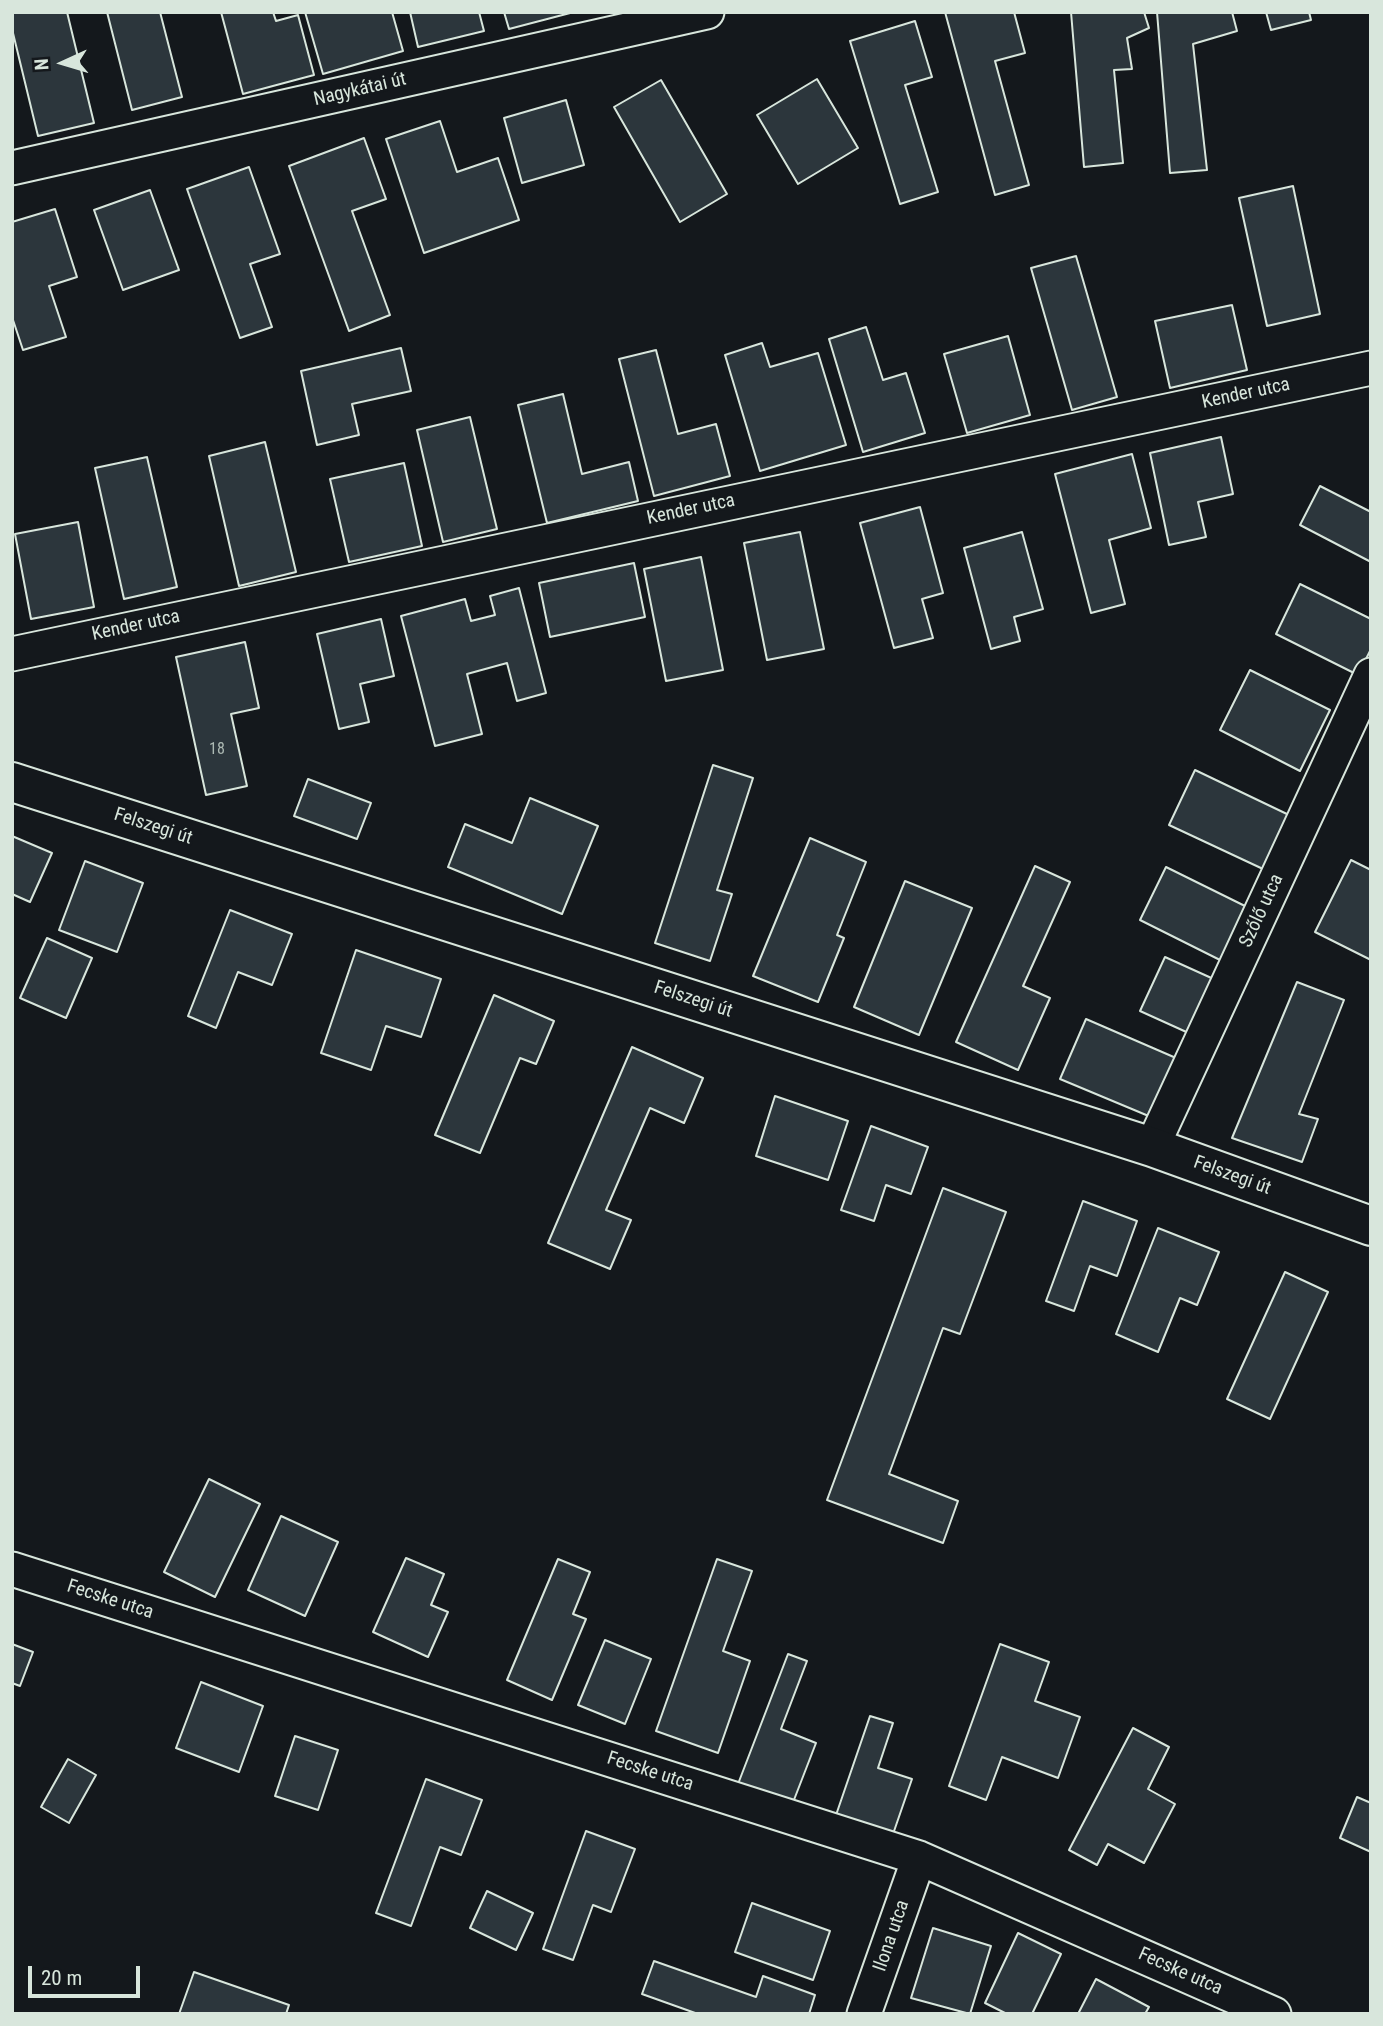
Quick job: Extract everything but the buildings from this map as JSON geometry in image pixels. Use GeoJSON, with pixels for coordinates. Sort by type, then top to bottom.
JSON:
{"type":"FeatureCollection","features":[{"type":"Feature","properties":{"kind":"main road","name":"Felszegi út"},"geometry":{"type":"LineString","coordinates":[[12,782],[1152,1147],[1371,1226]]}},
{"type":"Feature","properties":{"kind":"street","name":"Nagykátai út"},"geometry":{"type":"LineString","coordinates":[[12,168],[707,12]]}},
{"type":"Feature","properties":{"kind":"street","name":"Kender utca"},"geometry":{"type":"LineString","coordinates":[[12,654],[1371,368]]}},
{"type":"Feature","properties":{"kind":"street","name":"Szőlő utca"},"geometry":{"type":"LineString","coordinates":[[1152,1147],[1371,675]]}},
{"type":"Feature","properties":{"kind":"street","name":"Fecske utca"},"geometry":{"type":"LineString","coordinates":[[12,1569],[919,1858],[1274,2014]]}},
{"type":"Feature","properties":{"kind":"street","name":"Ilona utca"},"geometry":{"type":"LineString","coordinates":[[864,2014],[919,1858]]}}]}
